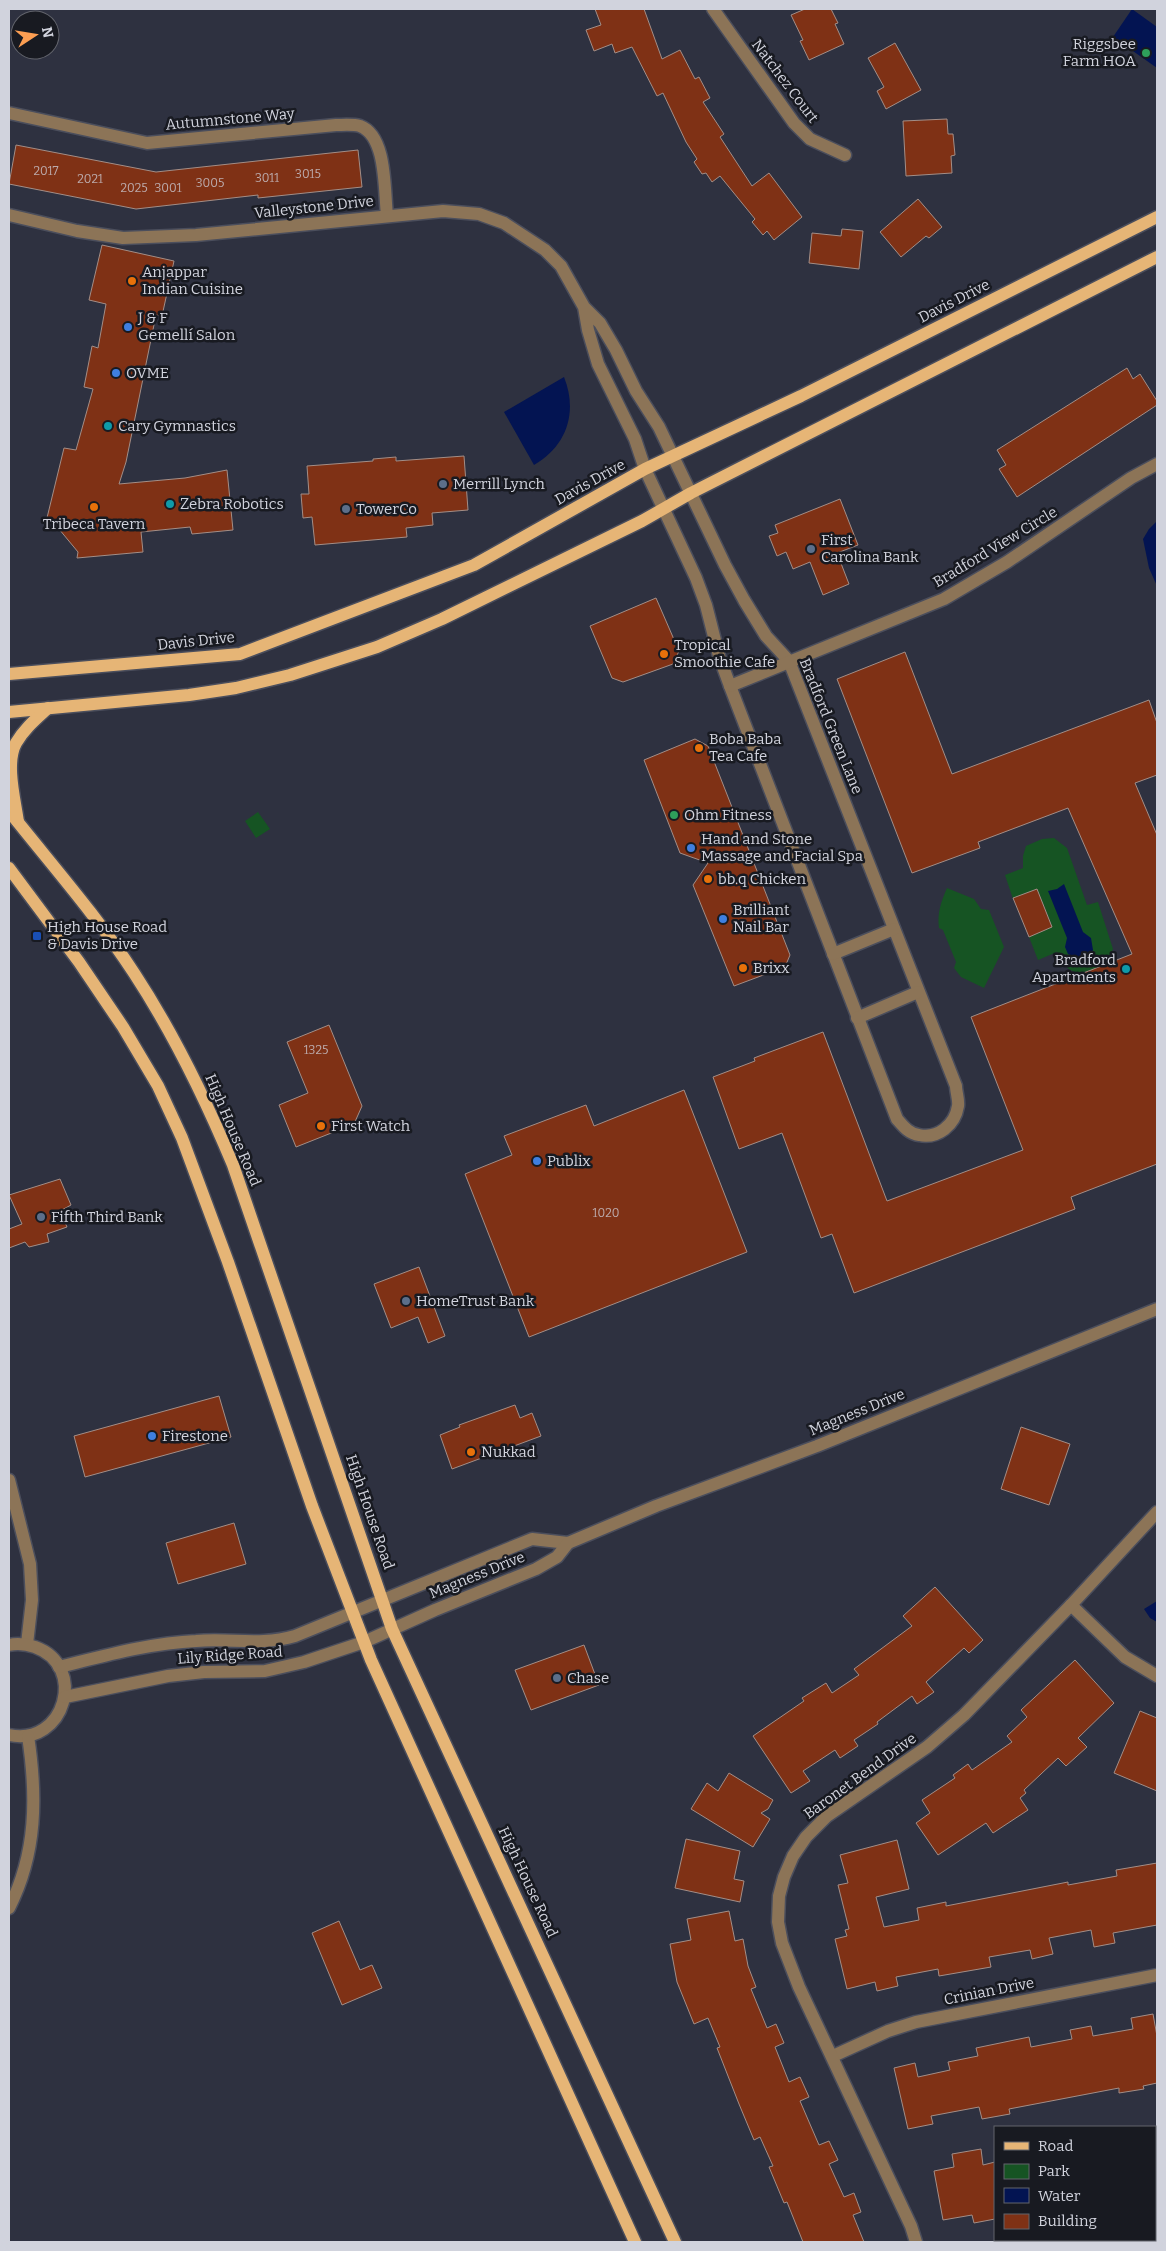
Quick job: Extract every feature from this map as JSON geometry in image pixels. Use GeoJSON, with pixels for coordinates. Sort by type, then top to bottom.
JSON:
{"type":"FeatureCollection","features":[{"type":"Feature","properties":{"kind":"main road","name":"Davis Drive"},"geometry":{"type":"LineString","coordinates":[[9,674],[240,654],[474,565],[645,469],[801,396],[1157,217]]}},
{"type":"Feature","properties":{"kind":"main road"},"geometry":{"type":"LineString","coordinates":[[9,712],[189,695],[236,688],[290,675],[368,650],[442,618],[665,510],[691,493],[1157,257]]}},
{"type":"Feature","properties":{"kind":"main road"},"geometry":{"type":"LineString","coordinates":[[18,823],[10,770],[15,745],[28,726],[48,708]]}},
{"type":"Feature","properties":{"kind":"main road","name":"High House Road"},"geometry":{"type":"LineString","coordinates":[[9,811],[133,971],[177,1045],[213,1117],[233,1165],[392,1629],[675,2242]]}},
{"type":"Feature","properties":{"kind":"main road"},"geometry":{"type":"LineString","coordinates":[[9,868],[79,962],[122,1027],[158,1086],[182,1138],[228,1262],[312,1506],[364,1642],[635,2242]]}},
{"type":"Feature","properties":{"kind":"street","name":"Natchez Court"},"geometry":{"type":"LineString","coordinates":[[713,9],[794,123],[810,139],[845,156]]}},
{"type":"Feature","properties":{"kind":"street","name":"Autumnstone Way"},"geometry":{"type":"LineString","coordinates":[[9,113],[147,143],[336,125],[358,126],[369,131],[379,148],[387,215]]}},
{"type":"Feature","properties":{"kind":"street","name":"Valleystone Drive"},"geometry":{"type":"LineString","coordinates":[[9,215],[76,231],[124,238],[196,235],[442,211],[478,214],[504,223],[545,250],[561,266],[584,307],[600,323],[616,350],[636,391],[674,455],[691,493]]}},
{"type":"Feature","properties":{"kind":"street","name":"Valleystone Drive"},"geometry":{"type":"LineString","coordinates":[[584,307],[588,330],[598,364],[636,439],[645,469],[665,510]]}},
{"type":"Feature","properties":{"kind":"street","name":"Bradford View Circle"},"geometry":{"type":"LineString","coordinates":[[730,686],[944,599],[1007,562],[1131,478],[1157,464]]}},
{"type":"Feature","properties":{"kind":"street","name":"Bradford Green Lane"},"geometry":{"type":"LineString","coordinates":[[665,510],[700,587],[730,686],[897,1119],[908,1130],[919,1136],[939,1134],[948,1127],[954,1118],[958,1105],[956,1086],[789,661],[766,636],[744,600],[691,493]]}},
{"type":"Feature","properties":{"kind":"street"},"geometry":{"type":"LineString","coordinates":[[833,954],[894,929]]}},
{"type":"Feature","properties":{"kind":"street"},"geometry":{"type":"LineString","coordinates":[[857,1018],[918,992]]}},
{"type":"Feature","properties":{"kind":"street","name":"Magness Drive"},"geometry":{"type":"LineString","coordinates":[[392,1629],[536,1569],[557,1556],[568,1543],[656,1506],[826,1442],[1157,1309]]}},
{"type":"Feature","properties":{"kind":"street"},"geometry":{"type":"LineString","coordinates":[[9,1480],[30,1564],[32,1600],[27,1644]]}},
{"type":"Feature","properties":{"kind":"street","name":"Baronet Bend Drive"},"geometry":{"type":"LineString","coordinates":[[916,2242],[907,2217],[799,1987],[782,1943],[778,1922],[779,1896],[784,1877],[793,1856],[806,1837],[827,1816],[927,1747],[964,1715],[1071,1605],[1157,1512]]}},
{"type":"Feature","properties":{"kind":"street","name":"Magness Drive"},"geometry":{"type":"LineString","coordinates":[[383,1601],[532,1539],[568,1543]]}},
{"type":"Feature","properties":{"kind":"street","name":"Lily Ridge Road"},"geometry":{"type":"LineString","coordinates":[[59,1667],[180,1642],[216,1640],[267,1642],[281,1640],[383,1601]]}},
{"type":"Feature","properties":{"kind":"street"},"geometry":{"type":"LineString","coordinates":[[1071,1605],[1126,1657],[1157,1676]]}},
{"type":"Feature","properties":{"kind":"street","name":"Lily Ridge Road"},"geometry":{"type":"LineString","coordinates":[[65,1697],[168,1676],[284,1668],[364,1642],[392,1629]]}},
{"type":"Feature","properties":{"kind":"street"},"geometry":{"type":"LineString","coordinates":[[9,1645],[27,1644],[42,1650],[59,1667],[65,1681],[65,1697],[60,1713],[51,1724],[41,1731],[28,1736],[9,1735]]}},
{"type":"Feature","properties":{"kind":"street"},"geometry":{"type":"LineString","coordinates":[[9,1908],[19,1889],[31,1842],[34,1777],[28,1736]]}},
{"type":"Feature","properties":{"kind":"street","name":"Crinian Drive"},"geometry":{"type":"LineString","coordinates":[[833,2056],[888,2031],[916,2022],[1157,1975]]}},
{"type":"Feature","properties":{"kind":"green space"},"geometry":{"type":"Polygon","coordinates":[[[258,812],[270,829],[256,838],[245,821],[258,812]]]}},
{"type":"Feature","properties":{"kind":"green space"},"geometry":{"type":"Polygon","coordinates":[[[1054,838],[1067,848],[1087,905],[1098,902],[1113,949],[1106,964],[1083,972],[1072,971],[1062,961],[1057,952],[1038,960],[1029,937],[1052,926],[1037,889],[1013,899],[1005,875],[1023,868],[1023,856],[1026,846],[1042,839],[1054,838]]]}},
{"type":"Feature","properties":{"kind":"green space"},"geometry":{"type":"Polygon","coordinates":[[[947,888],[974,899],[981,909],[989,910],[1004,947],[984,988],[961,977],[954,968],[956,962],[943,930],[939,928],[940,908],[947,888]]]}},
{"type":"Feature","properties":{"kind":"water","name":"Riggsbee Farm HOA"},"geometry":{"type":"Polygon","coordinates":[[[1132,9],[1157,27],[1157,68],[1113,37],[1132,9]]]}},
{"type":"Feature","properties":{"kind":"water"},"geometry":{"type":"Polygon","coordinates":[[[564,377],[570,403],[567,427],[555,448],[534,465],[504,412],[564,377]]]}},
{"type":"Feature","properties":{"kind":"water"},"geometry":{"type":"Polygon","coordinates":[[[1157,521],[1157,586],[1149,568],[1143,539],[1157,521]]]}},
{"type":"Feature","properties":{"kind":"water"},"geometry":{"type":"Polygon","coordinates":[[[1064,884],[1083,932],[1091,938],[1093,950],[1091,955],[1082,960],[1068,954],[1065,947],[1067,938],[1048,891],[1057,889],[1064,884]]]}},
{"type":"Feature","properties":{"kind":"water"},"geometry":{"type":"Polygon","coordinates":[[[1157,1601],[1157,1622],[1150,1618],[1144,1609],[1157,1601]]]}},
{"type":"Feature","properties":{"kind":"building"},"geometry":{"type":"Polygon","coordinates":[[[595,9],[644,9],[662,59],[680,50],[695,79],[699,77],[710,98],[703,102],[724,134],[720,137],[752,186],[769,173],[802,217],[774,240],[767,231],[763,235],[752,222],[755,219],[720,176],[712,182],[706,173],[702,174],[694,162],[697,159],[686,142],[663,93],[657,96],[632,47],[615,53],[612,44],[594,51],[586,30],[601,25],[595,9]]]}},
{"type":"Feature","properties":{"kind":"building"},"geometry":{"type":"Polygon","coordinates":[[[805,9],[831,9],[838,23],[835,24],[844,44],[809,60],[800,41],[803,40],[791,15],[805,9]]]}},
{"type":"Feature","properties":{"kind":"building"},"geometry":{"type":"Polygon","coordinates":[[[895,43],[921,90],[886,109],[877,91],[884,87],[868,58],[895,43]]]}},
{"type":"Feature","properties":{"kind":"building"},"geometry":{"type":"Polygon","coordinates":[[[947,119],[948,134],[953,134],[955,155],[951,156],[952,173],[906,176],[903,121],[947,119]]]}},
{"type":"Feature","properties":{"kind":"building"},"geometry":{"type":"Polygon","coordinates":[[[16,145],[156,172],[358,150],[362,187],[258,198],[258,195],[136,209],[9,184],[16,145]]]}},
{"type":"Feature","properties":{"kind":"building"},"geometry":{"type":"Polygon","coordinates":[[[918,199],[942,227],[929,238],[926,236],[901,257],[880,232],[918,199]]]}},
{"type":"Feature","properties":{"kind":"building"},"geometry":{"type":"Polygon","coordinates":[[[842,229],[863,231],[859,269],[809,263],[812,233],[841,236],[842,229]]]}},
{"type":"Feature","properties":{"kind":"building"},"geometry":{"type":"Polygon","coordinates":[[[102,245],[174,261],[162,316],[156,315],[126,462],[119,484],[185,478],[227,470],[233,530],[192,534],[190,527],[141,532],[143,552],[77,558],[78,552],[54,523],[46,522],[64,448],[76,450],[93,389],[84,387],[92,346],[98,348],[106,304],[89,300],[102,245]]]}},
{"type":"Feature","properties":{"kind":"building"},"geometry":{"type":"Polygon","coordinates":[[[1127,368],[1133,379],[1140,374],[1157,401],[1157,405],[1017,497],[999,469],[1006,465],[997,450],[1127,368]]]}},
{"type":"Feature","properties":{"kind":"building"},"geometry":{"type":"Polygon","coordinates":[[[464,456],[468,510],[432,513],[433,525],[406,528],[407,537],[315,545],[312,517],[303,518],[301,494],[309,494],[307,466],[373,461],[373,459],[396,457],[396,461],[464,456]]]}},
{"type":"Feature","properties":{"kind":"building","name":"First Carolina Bank"},"geometry":{"type":"Polygon","coordinates":[[[840,499],[858,545],[837,553],[849,584],[823,595],[810,562],[793,569],[786,552],[777,556],[769,536],[778,533],[775,525],[840,499]]]}},
{"type":"Feature","properties":{"kind":"building"},"geometry":{"type":"Polygon","coordinates":[[[656,598],[679,651],[673,664],[623,682],[612,678],[590,626],[656,598]]]}},
{"type":"Feature","properties":{"kind":"building","name":"Bradford Apartments"},"geometry":{"type":"Polygon","coordinates":[[[905,652],[952,774],[1149,700],[1157,723],[1157,775],[1135,783],[1157,835],[1157,1164],[1071,1197],[1075,1209],[854,1293],[832,1234],[821,1238],[782,1133],[739,1149],[713,1077],[755,1061],[754,1058],[823,1032],[887,1201],[1023,1150],[971,1017],[1132,954],[1068,808],[978,842],[980,848],[912,873],[837,679],[905,652]]]}},
{"type":"Feature","properties":{"kind":"building"},"geometry":{"type":"Polygon","coordinates":[[[695,739],[708,746],[790,955],[785,967],[734,986],[693,885],[708,863],[680,853],[644,760],[695,739]]]}},
{"type":"Feature","properties":{"kind":"building"},"geometry":{"type":"Polygon","coordinates":[[[1037,889],[1052,927],[1029,937],[1013,898],[1037,889]]]}},
{"type":"Feature","properties":{"kind":"building"},"geometry":{"type":"Polygon","coordinates":[[[329,1025],[362,1106],[354,1124],[296,1147],[279,1105],[308,1093],[287,1042],[329,1025]]]}},
{"type":"Feature","properties":{"kind":"building"},"geometry":{"type":"Polygon","coordinates":[[[684,1090],[747,1252],[529,1337],[465,1174],[512,1155],[504,1136],[586,1105],[594,1126],[684,1090]]]}},
{"type":"Feature","properties":{"kind":"building","name":"Fifth Third Bank"},"geometry":{"type":"Polygon","coordinates":[[[60,1179],[71,1205],[60,1211],[67,1227],[47,1234],[49,1242],[29,1247],[25,1242],[9,1248],[9,1229],[22,1224],[9,1195],[60,1179]]]}},
{"type":"Feature","properties":{"kind":"building","name":"HomeTrust Bank"},"geometry":{"type":"Polygon","coordinates":[[[419,1267],[445,1336],[428,1343],[418,1317],[391,1328],[374,1284],[419,1267]]]}},
{"type":"Feature","properties":{"kind":"building","name":"Firestone"},"geometry":{"type":"Polygon","coordinates":[[[219,1396],[231,1437],[85,1477],[74,1436],[219,1396]]]}},
{"type":"Feature","properties":{"kind":"building","name":"Nukkad"},"geometry":{"type":"Polygon","coordinates":[[[515,1405],[520,1418],[532,1413],[541,1436],[452,1469],[440,1435],[460,1427],[459,1425],[515,1405]]]}},
{"type":"Feature","properties":{"kind":"building"},"geometry":{"type":"Polygon","coordinates":[[[1021,1427],[1070,1444],[1049,1505],[1001,1489],[1021,1427]]]}},
{"type":"Feature","properties":{"kind":"building"},"geometry":{"type":"Polygon","coordinates":[[[234,1523],[246,1564],[178,1584],[166,1543],[234,1523]]]}},
{"type":"Feature","properties":{"kind":"building"},"geometry":{"type":"Polygon","coordinates":[[[935,1587],[983,1640],[969,1653],[964,1648],[926,1682],[934,1692],[917,1704],[912,1696],[877,1722],[878,1724],[854,1740],[858,1746],[840,1758],[835,1750],[803,1771],[810,1781],[791,1793],[753,1736],[804,1701],[802,1698],[826,1683],[832,1693],[859,1675],[854,1669],[912,1626],[903,1616],[935,1587]]]}},
{"type":"Feature","properties":{"kind":"building","name":"Chase"},"geometry":{"type":"Polygon","coordinates":[[[584,1645],[599,1685],[531,1710],[515,1670],[584,1645]]]}},
{"type":"Feature","properties":{"kind":"building"},"geometry":{"type":"Polygon","coordinates":[[[1075,1660],[1114,1703],[1078,1738],[1087,1747],[1066,1766],[1058,1758],[1024,1790],[1026,1793],[1020,1798],[1028,1810],[993,1833],[986,1823],[938,1855],[916,1823],[930,1813],[922,1800],[955,1778],[953,1775],[968,1764],[972,1770],[1012,1742],[1007,1736],[1027,1717],[1021,1710],[1075,1660]]]}},
{"type":"Feature","properties":{"kind":"building"},"geometry":{"type":"Polygon","coordinates":[[[1140,1711],[1157,1718],[1157,1791],[1114,1773],[1140,1711]]]}},
{"type":"Feature","properties":{"kind":"building"},"geometry":{"type":"Polygon","coordinates":[[[729,1773],[773,1800],[768,1809],[761,1813],[770,1819],[753,1847],[691,1809],[707,1783],[718,1791],[729,1773]]]}},
{"type":"Feature","properties":{"kind":"building"},"geometry":{"type":"Polygon","coordinates":[[[686,1839],[740,1851],[734,1879],[744,1881],[740,1902],[675,1888],[686,1839]]]}},
{"type":"Feature","properties":{"kind":"building"},"geometry":{"type":"Polygon","coordinates":[[[897,1840],[909,1889],[876,1897],[884,1927],[919,1920],[917,1908],[946,1902],[946,1906],[1068,1882],[1068,1885],[1117,1876],[1116,1870],[1157,1863],[1157,1925],[1113,1933],[1115,1943],[1094,1947],[1091,1930],[1049,1938],[1053,1954],[1032,1959],[1030,1950],[989,1957],[991,1967],[939,1976],[938,1969],[896,1977],[898,1986],[877,1991],[875,1982],[847,1989],[835,1939],[847,1936],[845,1930],[849,1929],[838,1885],[848,1883],[840,1855],[897,1840]]]}},
{"type":"Feature","properties":{"kind":"building"},"geometry":{"type":"Polygon","coordinates":[[[729,1911],[735,1941],[743,1939],[748,1966],[756,1987],[751,1989],[767,2028],[776,2024],[784,2043],[775,2047],[789,2082],[800,2077],[809,2097],[800,2101],[819,2145],[829,2141],[838,2160],[829,2164],[844,2197],[854,2193],[861,2212],[853,2215],[864,2242],[803,2242],[787,2202],[784,2203],[769,2167],[773,2166],[760,2137],[754,2140],[717,2048],[720,2047],[708,2018],[694,2024],[677,1982],[670,1944],[691,1940],[687,1919],[729,1911]]]}},
{"type":"Feature","properties":{"kind":"building"},"geometry":{"type":"Polygon","coordinates":[[[339,1921],[360,1970],[372,1965],[382,1988],[342,2005],[312,1933],[339,1921]]]}},
{"type":"Feature","properties":{"kind":"building"},"geometry":{"type":"Polygon","coordinates":[[[1153,2014],[1157,2036],[1157,2083],[1143,2086],[1144,2089],[1119,2093],[1119,2088],[1009,2109],[1010,2114],[982,2119],[979,2107],[931,2116],[933,2124],[908,2129],[894,2068],[915,2063],[918,2077],[950,2070],[948,2062],[978,2056],[976,2048],[1029,2037],[1031,2047],[1072,2039],[1070,2030],[1091,2026],[1093,2036],[1133,2029],[1131,2018],[1153,2014]]]}},
{"type":"Feature","properties":{"kind":"building"},"geometry":{"type":"Polygon","coordinates":[[[981,2149],[983,2165],[994,2162],[994,2219],[974,2223],[972,2215],[943,2220],[934,2171],[954,2167],[952,2154],[981,2149]]]}},
{"type":"Feature","properties":{"kind":"place","name":"Riggsbee Farm HOA"},"geometry":{"type":"Point","coordinates":[1146,53]}},
{"type":"Feature","properties":{"kind":"place","name":"Anjappar Indian Cuisine"},"geometry":{"type":"Point","coordinates":[132,281]}},
{"type":"Feature","properties":{"kind":"place","name":"J & F Gemellí Salon"},"geometry":{"type":"Point","coordinates":[128,327]}},
{"type":"Feature","properties":{"kind":"place","name":"OVME"},"geometry":{"type":"Point","coordinates":[116,373]}},
{"type":"Feature","properties":{"kind":"place","name":"Cary Gymnastics"},"geometry":{"type":"Point","coordinates":[108,426]}},
{"type":"Feature","properties":{"kind":"place","name":"Merrill Lynch"},"geometry":{"type":"Point","coordinates":[443,484]}},
{"type":"Feature","properties":{"kind":"place","name":"Zebra Robotics"},"geometry":{"type":"Point","coordinates":[170,504]}},
{"type":"Feature","properties":{"kind":"place","name":"Tribeca Tavern"},"geometry":{"type":"Point","coordinates":[94,507]}},
{"type":"Feature","properties":{"kind":"place","name":"TowerCo"},"geometry":{"type":"Point","coordinates":[346,509]}},
{"type":"Feature","properties":{"kind":"place","name":"First Carolina Bank"},"geometry":{"type":"Point","coordinates":[811,549]}},
{"type":"Feature","properties":{"kind":"place","name":"Tropical Smoothie Cafe"},"geometry":{"type":"Point","coordinates":[664,654]}},
{"type":"Feature","properties":{"kind":"place","name":"Boba Baba Tea Cafe"},"geometry":{"type":"Point","coordinates":[699,748]}},
{"type":"Feature","properties":{"kind":"place","name":"Ohm Fitness"},"geometry":{"type":"Point","coordinates":[674,815]}},
{"type":"Feature","properties":{"kind":"place","name":"Hand and Stone Massage and Facial Spa"},"geometry":{"type":"Point","coordinates":[691,848]}},
{"type":"Feature","properties":{"kind":"place","name":"bb.q Chicken"},"geometry":{"type":"Point","coordinates":[708,879]}},
{"type":"Feature","properties":{"kind":"place","name":"Brilliant Nail Bar"},"geometry":{"type":"Point","coordinates":[723,919]}},
{"type":"Feature","properties":{"kind":"place","name":"High House Road & Davis Drive"},"geometry":{"type":"Point","coordinates":[37,936]}},
{"type":"Feature","properties":{"kind":"place","name":"Brixx"},"geometry":{"type":"Point","coordinates":[743,968]}},
{"type":"Feature","properties":{"kind":"place","name":"Bradford Apartments"},"geometry":{"type":"Point","coordinates":[1126,969]}},
{"type":"Feature","properties":{"kind":"place","name":"First Watch"},"geometry":{"type":"Point","coordinates":[321,1126]}},
{"type":"Feature","properties":{"kind":"place","name":"Publix"},"geometry":{"type":"Point","coordinates":[537,1161]}},
{"type":"Feature","properties":{"kind":"place","name":"Fifth Third Bank"},"geometry":{"type":"Point","coordinates":[41,1217]}},
{"type":"Feature","properties":{"kind":"place","name":"HomeTrust Bank"},"geometry":{"type":"Point","coordinates":[406,1301]}},
{"type":"Feature","properties":{"kind":"place","name":"Firestone"},"geometry":{"type":"Point","coordinates":[152,1436]}},
{"type":"Feature","properties":{"kind":"place","name":"Nukkad"},"geometry":{"type":"Point","coordinates":[471,1452]}},
{"type":"Feature","properties":{"kind":"place","name":"Chase"},"geometry":{"type":"Point","coordinates":[557,1678]}}]}
